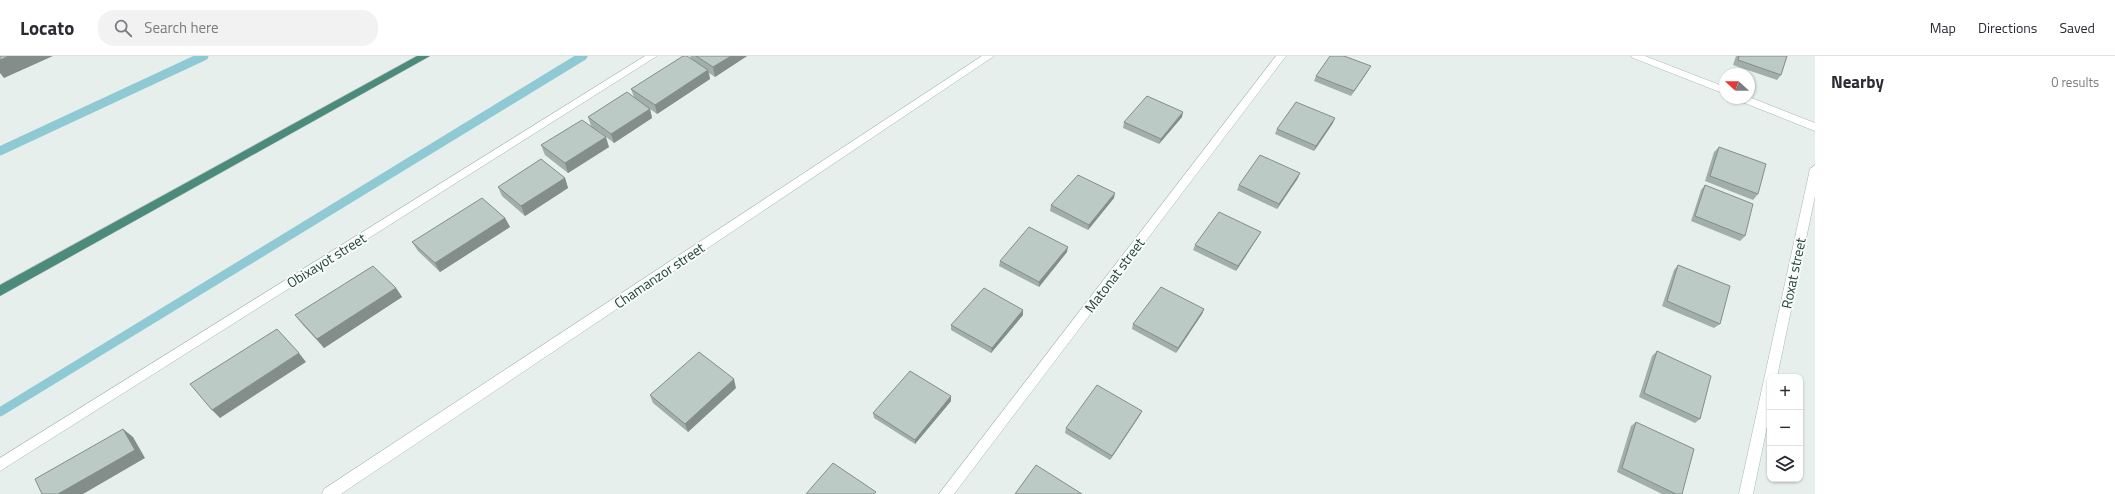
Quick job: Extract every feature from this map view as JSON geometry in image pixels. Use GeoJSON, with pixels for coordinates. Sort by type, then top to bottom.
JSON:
{"type":"FeatureCollection","features":[{"type":"Feature","properties":{"kind":"highway"},"geometry":{"type":"LineString","coordinates":[[0,291],[425,56]]}},
{"type":"Feature","properties":{"kind":"street","name":"Obixayot street"},"geometry":{"type":"LineString","coordinates":[[0,465],[652,56]]}},
{"type":"Feature","properties":{"kind":"street","name":"Chamanzor street"},"geometry":{"type":"LineString","coordinates":[[329,494],[989,56]]}},
{"type":"Feature","properties":{"kind":"street","name":"Matonat street"},"geometry":{"type":"LineString","coordinates":[[946,494],[1281,56]]}},
{"type":"Feature","properties":{"kind":"street"},"geometry":{"type":"LineString","coordinates":[[1636,56],[1719,90]]}},
{"type":"Feature","properties":{"kind":"street"},"geometry":{"type":"LineString","coordinates":[[1755,104],[1815,128]]}},
{"type":"Feature","properties":{"kind":"street","name":"Roxat street"},"geometry":{"type":"LineString","coordinates":[[1772,374],[1815,169]]}},
{"type":"Feature","properties":{"kind":"street"},"geometry":{"type":"LineString","coordinates":[[1746,494],[1767,395]]}},
{"type":"Feature","properties":{"kind":"building"},"geometry":{"type":"Polygon","coordinates":[[[0,56],[9,56],[0,60],[0,56]]]}},
{"type":"Feature","properties":{"kind":"building"},"geometry":{"type":"Polygon","coordinates":[[[683,56],[687,56],[708,70],[655,105],[631,89],[683,56]]]}},
{"type":"Feature","properties":{"kind":"building"},"geometry":{"type":"Polygon","coordinates":[[[696,56],[731,56],[713,67],[696,56]]]}},
{"type":"Feature","properties":{"kind":"building"},"geometry":{"type":"Polygon","coordinates":[[[1330,56],[1344,56],[1371,66],[1354,91],[1316,76],[1330,56]]]}},
{"type":"Feature","properties":{"kind":"building"},"geometry":{"type":"Polygon","coordinates":[[[1739,56],[1787,56],[1781,75],[1738,60],[1739,56]]]}},
{"type":"Feature","properties":{"kind":"building"},"geometry":{"type":"Polygon","coordinates":[[[627,92],[650,109],[611,134],[588,117],[627,92]]]}},
{"type":"Feature","properties":{"kind":"building"},"geometry":{"type":"Polygon","coordinates":[[[1147,96],[1183,112],[1161,139],[1124,122],[1147,96]]]}},
{"type":"Feature","properties":{"kind":"building"},"geometry":{"type":"Polygon","coordinates":[[[1296,102],[1335,118],[1316,146],[1277,129],[1296,102]]]}},
{"type":"Feature","properties":{"kind":"building"},"geometry":{"type":"Polygon","coordinates":[[[582,120],[606,137],[565,163],[541,145],[582,120]]]}},
{"type":"Feature","properties":{"kind":"building"},"geometry":{"type":"Polygon","coordinates":[[[1719,147],[1766,164],[1758,194],[1710,176],[1719,147]]]}},
{"type":"Feature","properties":{"kind":"building"},"geometry":{"type":"Polygon","coordinates":[[[1260,155],[1300,173],[1279,204],[1239,185],[1260,155]]]}},
{"type":"Feature","properties":{"kind":"building"},"geometry":{"type":"Polygon","coordinates":[[[541,159],[565,178],[521,206],[498,187],[541,159]]]}},
{"type":"Feature","properties":{"kind":"building"},"geometry":{"type":"Polygon","coordinates":[[[1078,175],[1115,193],[1089,225],[1051,205],[1078,175]]]}},
{"type":"Feature","properties":{"kind":"building"},"geometry":{"type":"Polygon","coordinates":[[[1705,185],[1753,204],[1745,236],[1695,216],[1705,185]]]}},
{"type":"Feature","properties":{"kind":"building"},"geometry":{"type":"Polygon","coordinates":[[[482,198],[505,218],[435,263],[412,242],[482,198]]]}},
{"type":"Feature","properties":{"kind":"building"},"geometry":{"type":"Polygon","coordinates":[[[1219,212],[1261,232],[1238,266],[1195,245],[1219,212]]]}},
{"type":"Feature","properties":{"kind":"building"},"geometry":{"type":"Polygon","coordinates":[[[1029,227],[1068,247],[1039,282],[1000,261],[1029,227]]]}},
{"type":"Feature","properties":{"kind":"building"},"geometry":{"type":"Polygon","coordinates":[[[1678,265],[1730,286],[1720,324],[1667,301],[1678,265]]]}},
{"type":"Feature","properties":{"kind":"building"},"geometry":{"type":"Polygon","coordinates":[[[373,266],[396,288],[317,339],[295,315],[373,266]]]}},
{"type":"Feature","properties":{"kind":"building"},"geometry":{"type":"Polygon","coordinates":[[[1161,287],[1204,309],[1178,348],[1133,324],[1161,287]]]}},
{"type":"Feature","properties":{"kind":"building"},"geometry":{"type":"Polygon","coordinates":[[[984,288],[1023,310],[992,348],[951,325],[984,288]]]}},
{"type":"Feature","properties":{"kind":"building"},"geometry":{"type":"Polygon","coordinates":[[[277,329],[299,353],[212,410],[190,384],[277,329]]]}},
{"type":"Feature","properties":{"kind":"building"},"geometry":{"type":"Polygon","coordinates":[[[1657,351],[1711,376],[1700,419],[1644,393],[1657,351]]]}},
{"type":"Feature","properties":{"kind":"building"},"geometry":{"type":"Polygon","coordinates":[[[699,352],[734,379],[685,424],[650,395],[699,352]]]}},
{"type":"Feature","properties":{"kind":"building"},"geometry":{"type":"Polygon","coordinates":[[[910,371],[951,396],[915,440],[873,413],[910,371]]]}},
{"type":"Feature","properties":{"kind":"building"},"geometry":{"type":"Polygon","coordinates":[[[1097,385],[1142,411],[1112,456],[1066,428],[1097,385]]]}},
{"type":"Feature","properties":{"kind":"building"},"geometry":{"type":"Polygon","coordinates":[[[1636,422],[1694,449],[1682,494],[1676,494],[1622,468],[1636,422]]]}},
{"type":"Feature","properties":{"kind":"building"},"geometry":{"type":"Polygon","coordinates":[[[123,429],[135,450],[58,494],[42,494],[35,479],[123,429]]]}},
{"type":"Feature","properties":{"kind":"building"},"geometry":{"type":"Polygon","coordinates":[[[833,463],[876,492],[874,494],[806,494],[833,463]]]}},
{"type":"Feature","properties":{"kind":"building"},"geometry":{"type":"Polygon","coordinates":[[[1036,465],[1082,494],[1015,494],[1036,465]]]}},
{"type":"Feature","properties":{"kind":"waterway"},"geometry":{"type":"LineString","coordinates":[[0,151],[204,56]]}},
{"type":"Feature","properties":{"kind":"waterway"},"geometry":{"type":"LineString","coordinates":[[0,412],[583,56]]}}]}
